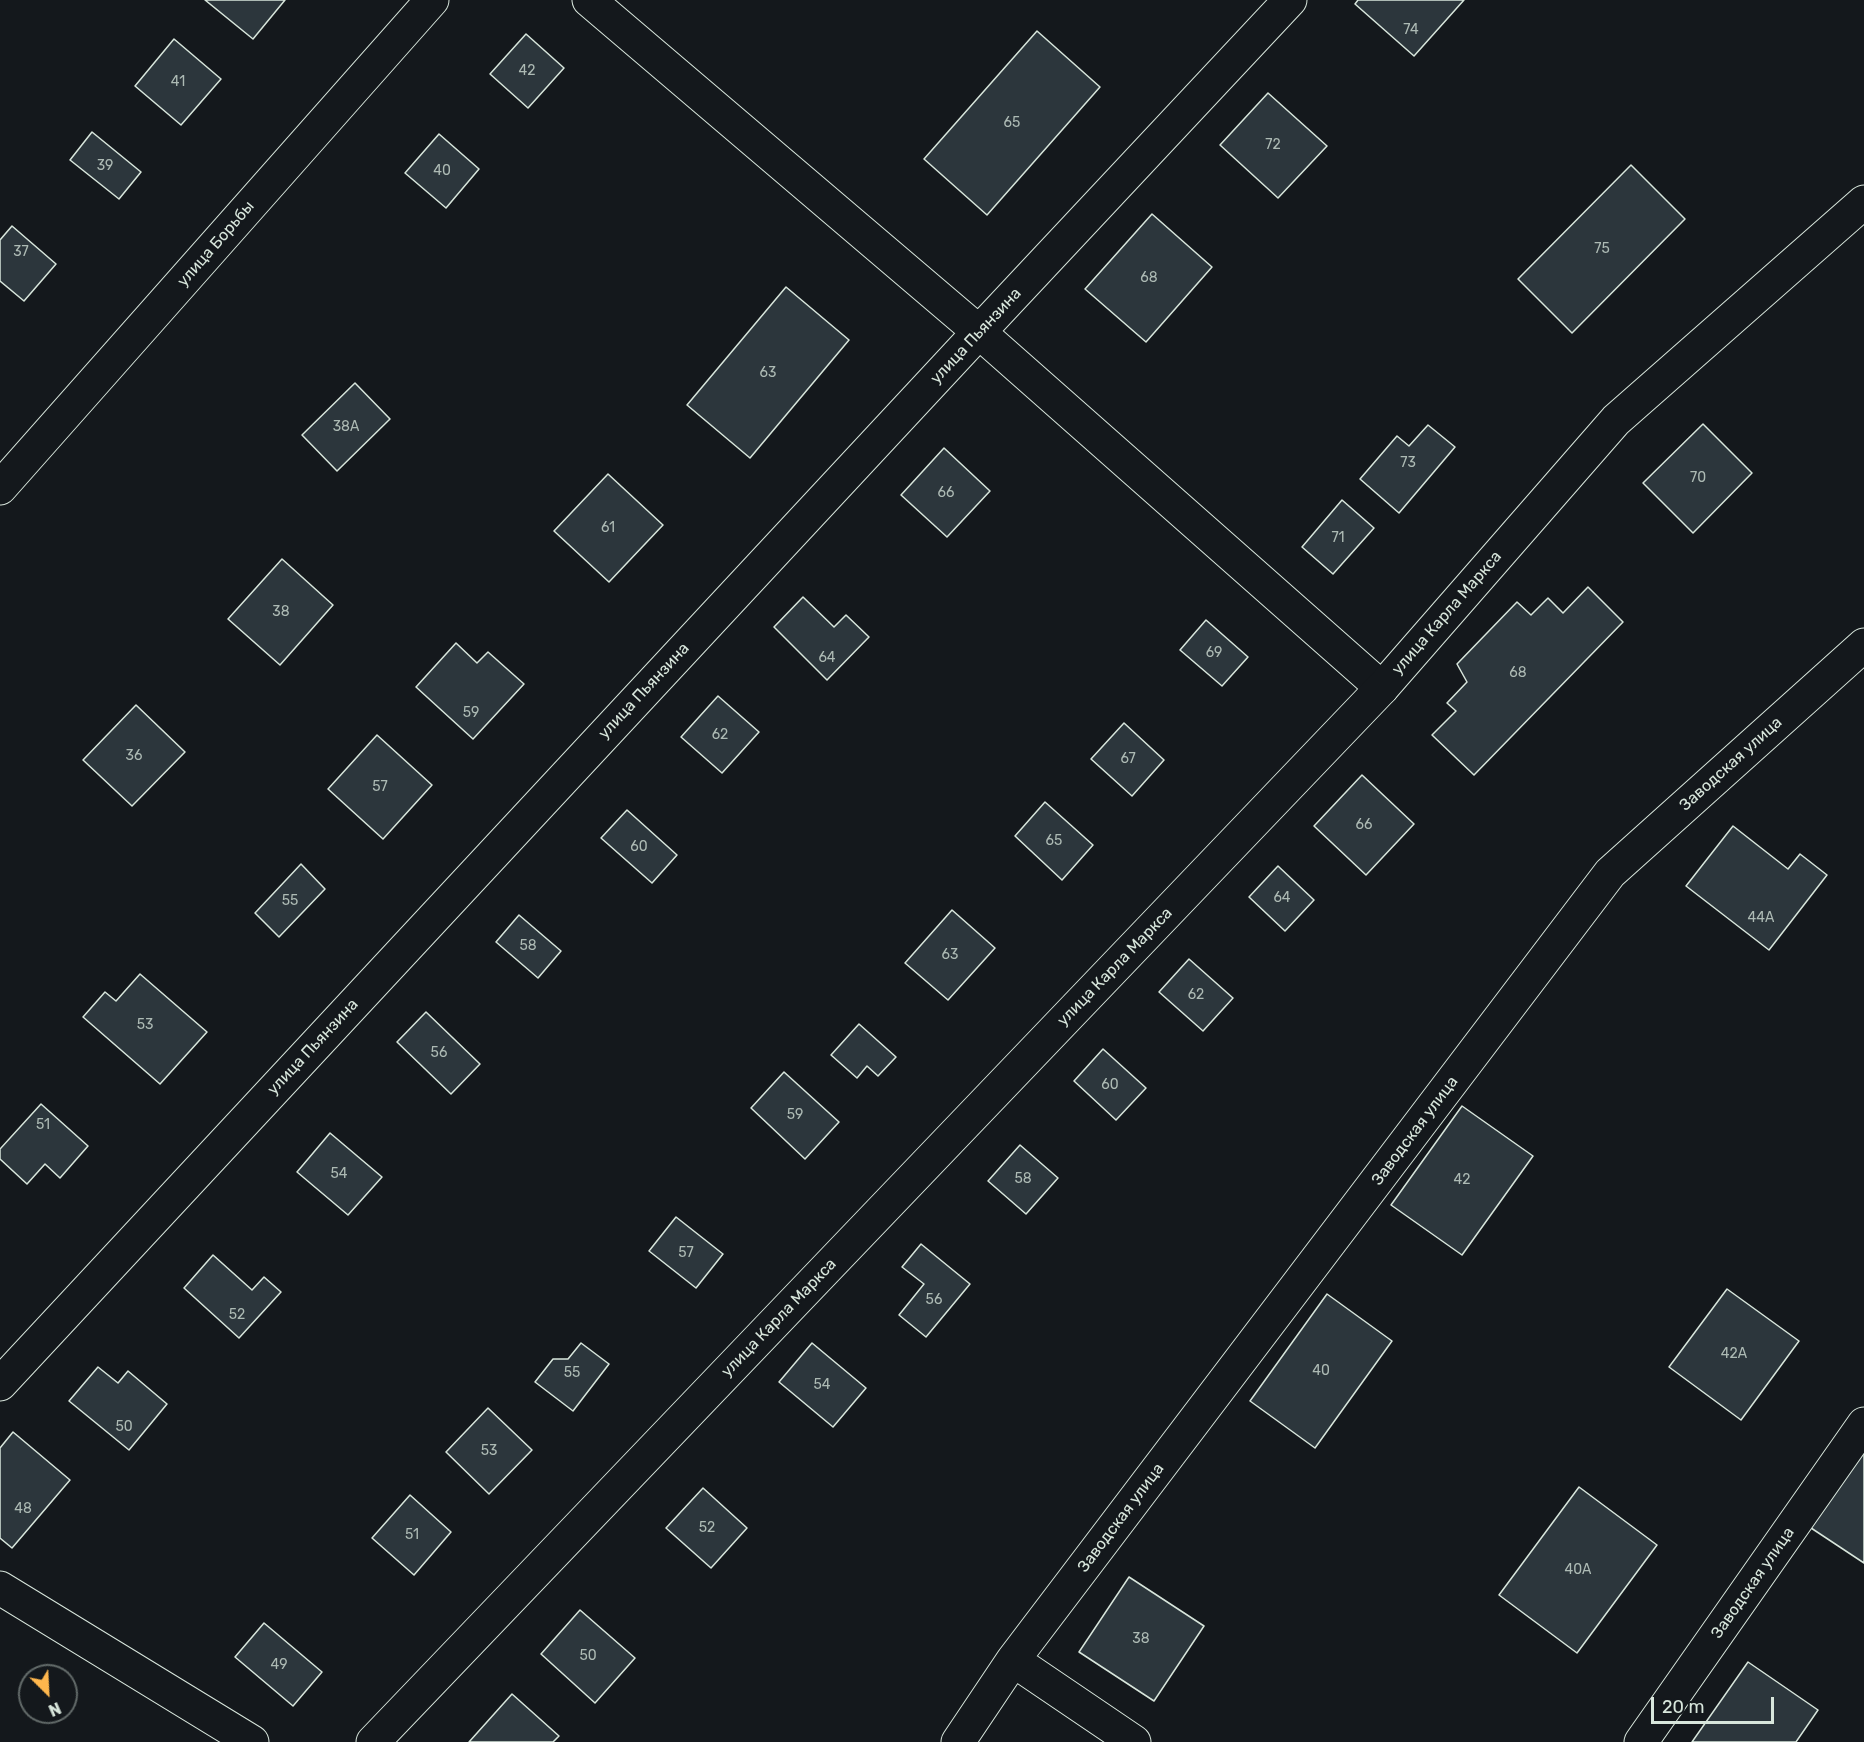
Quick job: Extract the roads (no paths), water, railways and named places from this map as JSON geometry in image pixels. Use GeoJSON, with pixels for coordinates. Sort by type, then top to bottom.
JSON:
{"type":"FeatureCollection","features":[{"type":"Feature","properties":{"kind":"street","name":"улица Борьбы"},"geometry":{"type":"LineString","coordinates":[[0,488],[432,0]]}},
{"type":"Feature","properties":{"kind":"street"},"geometry":{"type":"LineString","coordinates":[[589,0],[979,332],[1382,688]]}},
{"type":"Feature","properties":{"kind":"street","name":"улица Пьянзина"},"geometry":{"type":"LineString","coordinates":[[0,1384],[1290,0]]}},
{"type":"Feature","properties":{"kind":"street","name":"улица Карла Маркса"},"geometry":{"type":"LineString","coordinates":[[373,1742],[1382,688],[1616,420],[1864,202]]}},
{"type":"Feature","properties":{"kind":"street","name":"Заводская улица"},"geometry":{"type":"LineString","coordinates":[[958,1742],[1013,1660],[1610,873],[1864,645]]}},
{"type":"Feature","properties":{"kind":"street","name":"Заводская улица"},"geometry":{"type":"LineString","coordinates":[[1641,1742],[1864,1424]]}},
{"type":"Feature","properties":{"kind":"street"},"geometry":{"type":"LineString","coordinates":[[0,1588],[252,1742]]}},
{"type":"Feature","properties":{"kind":"street"},"geometry":{"type":"LineString","coordinates":[[1013,1660],[1134,1742]]}}]}
